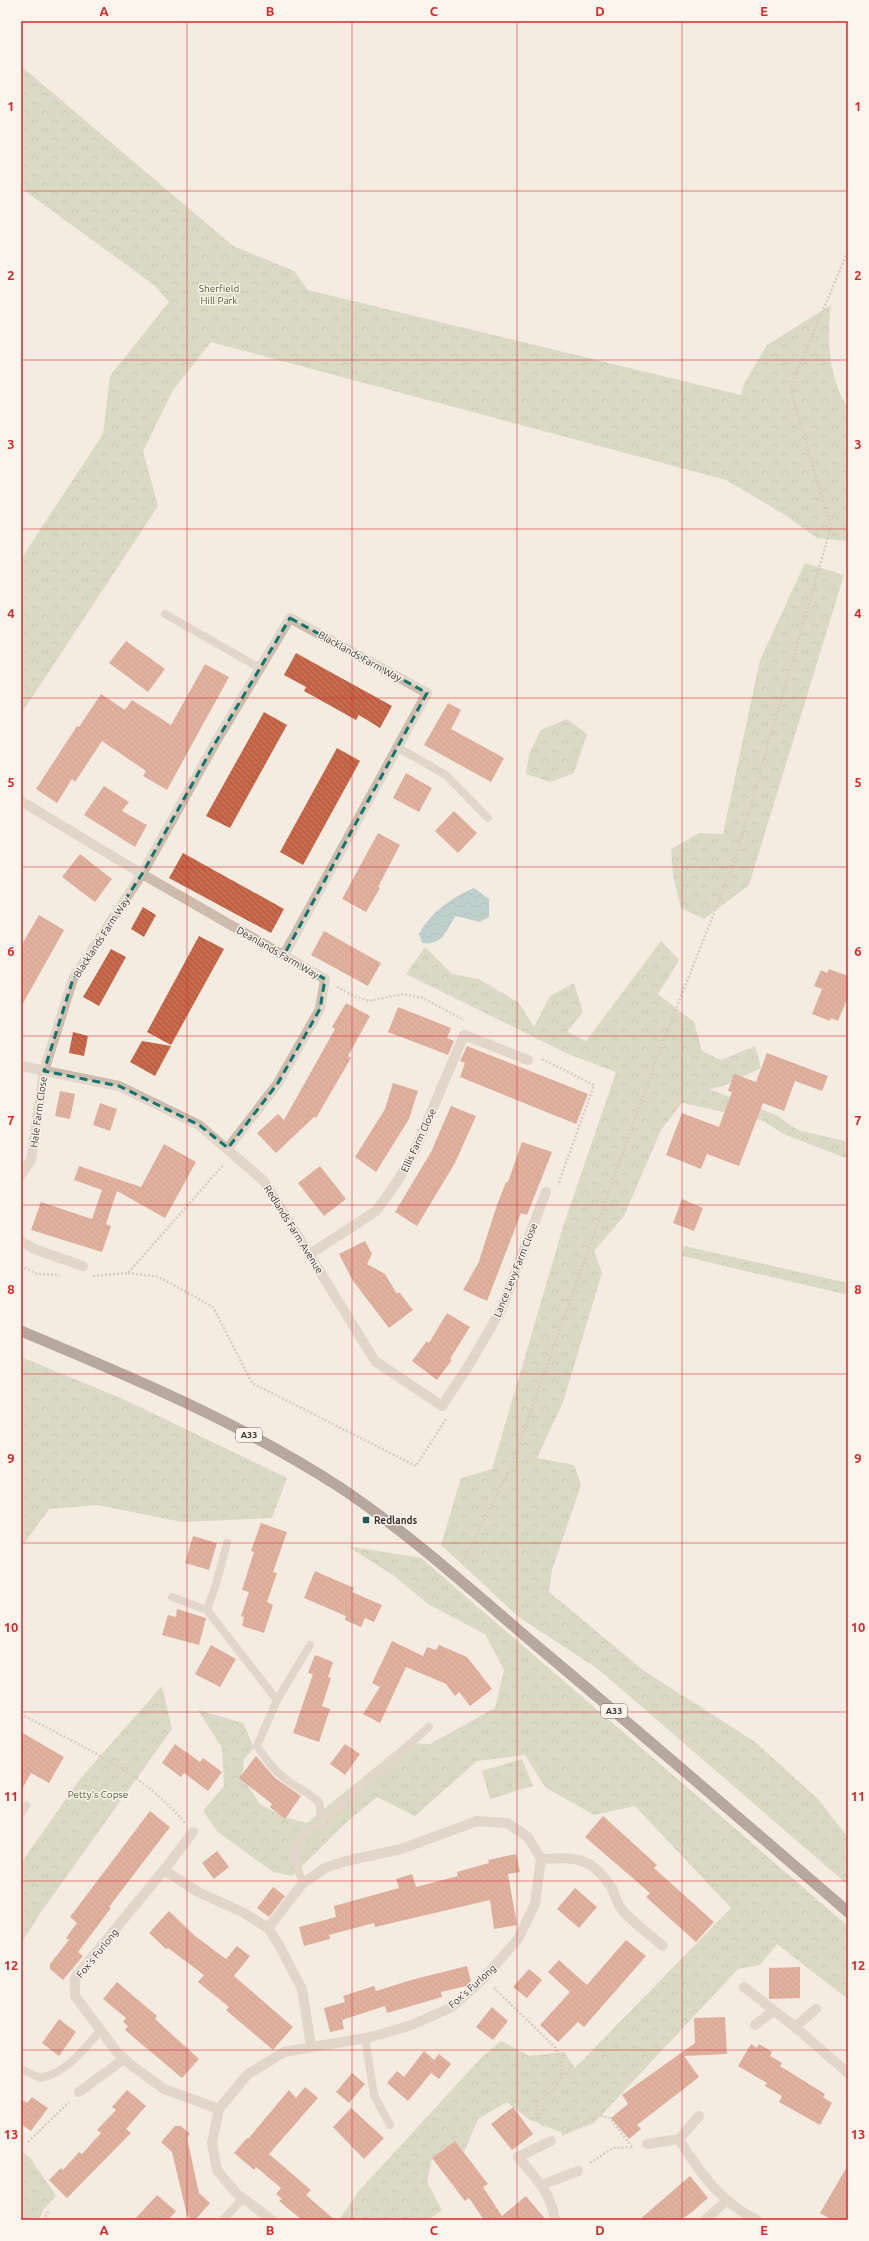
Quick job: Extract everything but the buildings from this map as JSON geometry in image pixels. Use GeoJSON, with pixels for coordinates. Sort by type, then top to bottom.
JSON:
{"type":"FeatureCollection","features":[{"type":"Feature","properties":{"kind":"highway","name":"A33"},"geometry":{"type":"LineString","coordinates":[[21,1331],[168,1394],[239,1429],[298,1462],[390,1523],[456,1576],[681,1767],[848,1912]]}},
{"type":"Feature","properties":{"kind":"street","name":"Blacklands Farm Way"},"geometry":{"type":"LineString","coordinates":[[44,1071],[73,979],[142,874],[214,745],[290,618],[427,693],[284,955]]}},
{"type":"Feature","properties":{"kind":"street"},"geometry":{"type":"LineString","coordinates":[[21,801],[142,874]]}},
{"type":"Feature","properties":{"kind":"street","name":"Deanlands Farm Way"},"geometry":{"type":"LineString","coordinates":[[142,874],[325,979],[320,1009],[282,1076],[228,1148]]}},
{"type":"Feature","properties":{"kind":"street","name":"Ellis Farm Close"},"geometry":{"type":"LineString","coordinates":[[310,1254],[376,1211],[397,1182],[415,1150],[464,1035],[528,1060]]}},
{"type":"Feature","properties":{"kind":"street","name":"Redlands Farm Avenue"},"geometry":{"type":"LineString","coordinates":[[21,1066],[119,1086],[199,1125],[228,1148],[264,1181],[375,1361],[442,1406]]}},
{"type":"Feature","properties":{"kind":"street","name":"Hale Farm Close"},"geometry":{"type":"LineString","coordinates":[[21,1175],[31,1160],[44,1071]]}},
{"type":"Feature","properties":{"kind":"street","name":"Lance Levy Farm Close"},"geometry":{"type":"LineString","coordinates":[[442,1406],[469,1365],[501,1310],[546,1192]]}},
{"type":"Feature","properties":{"kind":"street"},"geometry":{"type":"LineString","coordinates":[[21,1240],[34,1249],[84,1266]]}},
{"type":"Feature","properties":{"kind":"street"},"geometry":{"type":"LineString","coordinates":[[268,1928],[303,1883],[325,1868],[346,1861],[401,1849],[477,1821],[507,1823],[528,1837],[541,1859],[571,1858],[586,1861],[598,1871],[612,1888],[616,1902],[623,1912],[663,1946]]}},
{"type":"Feature","properties":{"kind":"street","name":"Fox's Furlong"},"geometry":{"type":"LineString","coordinates":[[193,1832],[164,1870],[75,1978],[75,1996],[124,2059],[164,2089],[218,2109],[247,2075],[284,2052],[365,2038],[412,2025],[452,2007],[484,1978],[518,1940],[535,1904],[541,1859]]}},
{"type":"Feature","properties":{"kind":"street"},"geometry":{"type":"LineString","coordinates":[[164,1870],[198,1892],[244,1913],[268,1928],[302,1989],[312,2046]]}},
{"type":"Feature","properties":{"kind":"street"},"geometry":{"type":"LineString","coordinates":[[744,1987],[795,2027],[848,2073]]}},
{"type":"Feature","properties":{"kind":"street"},"geometry":{"type":"LineString","coordinates":[[795,2027],[816,2009]]}},
{"type":"Feature","properties":{"kind":"street"},"geometry":{"type":"LineString","coordinates":[[755,2025],[773,2011]]}},
{"type":"Feature","properties":{"kind":"street"},"geometry":{"type":"LineString","coordinates":[[79,2092],[124,2059]]}},
{"type":"Feature","properties":{"kind":"street"},"geometry":{"type":"LineString","coordinates":[[218,2109],[212,2143],[217,2170],[236,2193],[272,2220]]}},
{"type":"Feature","properties":{"kind":"street"},"geometry":{"type":"LineString","coordinates":[[647,2144],[679,2139],[699,2116]]}},
{"type":"Feature","properties":{"kind":"street"},"geometry":{"type":"LineString","coordinates":[[679,2139],[694,2163],[726,2201],[757,2220]]}},
{"type":"Feature","properties":{"kind":"street"},"geometry":{"type":"LineString","coordinates":[[551,2141],[518,2157],[542,2185],[552,2203],[556,2220]]}},
{"type":"Feature","properties":{"kind":"street"},"geometry":{"type":"LineString","coordinates":[[542,2185],[578,2171]]}},
{"type":"Feature","properties":{"kind":"street"},"geometry":{"type":"LineString","coordinates":[[705,2220],[726,2201]]}},
{"type":"Feature","properties":{"kind":"lane"},"geometry":{"type":"LineString","coordinates":[[165,614],[260,668]]}},
{"type":"Feature","properties":{"kind":"lane"},"geometry":{"type":"LineString","coordinates":[[397,747],[446,775],[488,818]]}},
{"type":"Feature","properties":{"kind":"lane"},"geometry":{"type":"LineString","coordinates":[[207,1610],[227,1543]]}},
{"type":"Feature","properties":{"kind":"lane"},"geometry":{"type":"LineString","coordinates":[[172,1597],[207,1610],[277,1700]]}},
{"type":"Feature","properties":{"kind":"lane"},"geometry":{"type":"LineString","coordinates":[[310,1645],[277,1700],[257,1746],[266,1759],[284,1778],[305,1790],[319,1802],[321,1815],[317,1826]]}},
{"type":"Feature","properties":{"kind":"lane"},"geometry":{"type":"LineString","coordinates":[[303,1883],[293,1856],[300,1839],[317,1826],[429,1727]]}},
{"type":"Feature","properties":{"kind":"lane"},"geometry":{"type":"LineString","coordinates":[[21,1813],[26,1806]]}},
{"type":"Feature","properties":{"kind":"lane"},"geometry":{"type":"LineString","coordinates":[[21,2069],[40,2078],[59,2072],[74,2061],[101,2030]]}},
{"type":"Feature","properties":{"kind":"lane"},"geometry":{"type":"LineString","coordinates":[[365,2038],[374,2095],[390,2126]]}},
{"type":"Feature","properties":{"kind":"lane"},"geometry":{"type":"LineString","coordinates":[[223,2220],[243,2198]]}},
{"type":"Feature","properties":{"kind":"path"},"geometry":{"type":"LineString","coordinates":[[456,1576],[511,1467],[657,1058],[735,860],[830,526],[790,388],[848,251]]}},
{"type":"Feature","properties":{"kind":"path"},"geometry":{"type":"LineString","coordinates":[[325,979],[356,997],[369,1001],[403,994],[424,998],[469,1022]]}},
{"type":"Feature","properties":{"kind":"path"},"geometry":{"type":"LineString","coordinates":[[538,1057],[594,1085],[556,1189]]}},
{"type":"Feature","properties":{"kind":"path"},"geometry":{"type":"LineString","coordinates":[[128,1273],[226,1162]]}},
{"type":"Feature","properties":{"kind":"path"},"geometry":{"type":"LineString","coordinates":[[21,1266],[37,1274],[61,1275]]}},
{"type":"Feature","properties":{"kind":"path"},"geometry":{"type":"LineString","coordinates":[[89,1276],[128,1273],[159,1277],[213,1307],[252,1383],[416,1466],[448,1416]]}},
{"type":"Feature","properties":{"kind":"path"},"geometry":{"type":"LineString","coordinates":[[21,1714],[124,1769],[175,1811],[193,1832]]}},
{"type":"Feature","properties":{"kind":"path"},"geometry":{"type":"LineString","coordinates":[[484,1978],[555,2047],[562,2064],[561,2077],[554,2090],[536,2102],[537,2114],[551,2141],[598,2115],[610,2118],[632,2147]]}},
{"type":"Feature","properties":{"kind":"path"},"geometry":{"type":"LineString","coordinates":[[28,2142],[79,2092]]}},
{"type":"Feature","properties":{"kind":"path"},"geometry":{"type":"LineString","coordinates":[[578,2171],[613,2148],[632,2147],[647,2144]]}},
{"type":"Feature","properties":{"kind":"path"},"geometry":{"type":"LineString","coordinates":[[42,2220],[49,2210]]}},
{"type":"Feature","properties":{"kind":"highlighted area"},"geometry":{"type":"Polygon","coordinates":[[[290,618],[427,693],[284,955],[325,979],[320,1009],[278,1083],[228,1148],[199,1125],[119,1086],[44,1071],[73,979],[142,874],[214,745],[290,618]]]}},
{"type":"Feature","properties":{"kind":"green space","name":"Sherfield Hill Park"},"geometry":{"type":"Polygon","coordinates":[[[21,66],[233,246],[294,271],[308,290],[741,395],[744,384],[767,345],[831,305],[829,331],[830,358],[837,385],[848,408],[848,541],[817,538],[785,515],[726,480],[211,342],[173,390],[143,451],[158,506],[21,714],[21,559],[103,434],[110,376],[169,302],[154,285],[21,188],[21,66]]]}},
{"type":"Feature","properties":{"kind":"green space"},"geometry":{"type":"Polygon","coordinates":[[[805,563],[844,575],[749,885],[704,919],[681,908],[673,875],[671,849],[699,833],[723,834],[760,660],[805,563]]]}},
{"type":"Feature","properties":{"kind":"green space"},"geometry":{"type":"Polygon","coordinates":[[[567,719],[587,734],[574,773],[550,782],[526,774],[529,754],[541,730],[567,719]]]}},
{"type":"Feature","properties":{"kind":"green space"},"geometry":{"type":"Polygon","coordinates":[[[661,941],[679,960],[658,994],[694,1022],[702,1051],[721,1060],[755,1046],[761,1068],[723,1086],[709,1089],[776,1115],[798,1130],[848,1142],[848,1159],[786,1135],[761,1120],[682,1103],[661,1130],[624,1216],[594,1251],[602,1273],[563,1402],[537,1458],[574,1465],[581,1485],[552,1570],[549,1592],[643,1670],[755,1742],[817,1798],[848,1837],[848,1885],[598,1669],[520,1618],[441,1545],[461,1478],[492,1469],[563,1227],[616,1072],[568,1054],[406,974],[425,947],[452,974],[479,979],[519,1003],[534,1027],[550,996],[574,983],[583,1012],[567,1032],[586,1041],[661,941]]]}},
{"type":"Feature","properties":{"kind":"green space"},"geometry":{"type":"Polygon","coordinates":[[[684,1246],[848,1283],[848,1295],[682,1256],[684,1246]]]}},
{"type":"Feature","properties":{"kind":"green space"},"geometry":{"type":"Polygon","coordinates":[[[21,1357],[123,1399],[287,1478],[272,1518],[182,1522],[97,1505],[49,1509],[21,1548],[21,1357]]]}},
{"type":"Feature","properties":{"kind":"green space"},"geometry":{"type":"Polygon","coordinates":[[[347,1546],[421,1558],[848,1926],[848,1999],[777,1944],[760,1965],[738,1969],[594,2123],[565,2134],[528,2119],[507,2102],[478,2119],[464,2152],[455,2141],[432,2158],[427,2182],[442,2210],[428,2220],[339,2220],[358,2192],[480,2059],[501,2041],[529,2056],[564,2052],[575,2068],[731,1908],[635,1806],[594,1815],[545,1787],[525,1755],[477,1761],[415,1816],[377,1797],[348,1821],[292,1876],[273,1872],[218,1832],[203,1811],[224,1786],[222,1748],[198,1710],[243,1723],[254,1748],[244,1759],[242,1777],[260,1804],[284,1817],[307,1823],[405,1743],[430,1744],[495,1708],[504,1670],[485,1634],[428,1604],[393,1575],[347,1546]]]}},
{"type":"Feature","properties":{"kind":"green space","name":"Petty's Copse"},"geometry":{"type":"Polygon","coordinates":[[[162,1686],[172,1729],[41,1912],[21,1944],[21,1863],[80,1779],[162,1686]]]}},
{"type":"Feature","properties":{"kind":"green space"},"geometry":{"type":"Polygon","coordinates":[[[522,1759],[533,1786],[490,1799],[482,1771],[522,1759]]]}},
{"type":"Feature","properties":{"kind":"green space"},"geometry":{"type":"Polygon","coordinates":[[[21,2151],[31,2159],[56,2196],[43,2210],[39,2220],[21,2220],[21,2151]]]}},
{"type":"Feature","properties":{"kind":"water"},"geometry":{"type":"Polygon","coordinates":[[[474,888],[489,899],[489,917],[480,922],[456,916],[439,940],[435,942],[422,943],[419,934],[429,919],[442,906],[474,888]]]}},
{"type":"Feature","properties":{"kind":"place","name":"Redlands"},"geometry":{"type":"Point","coordinates":[366,1520]}}]}
